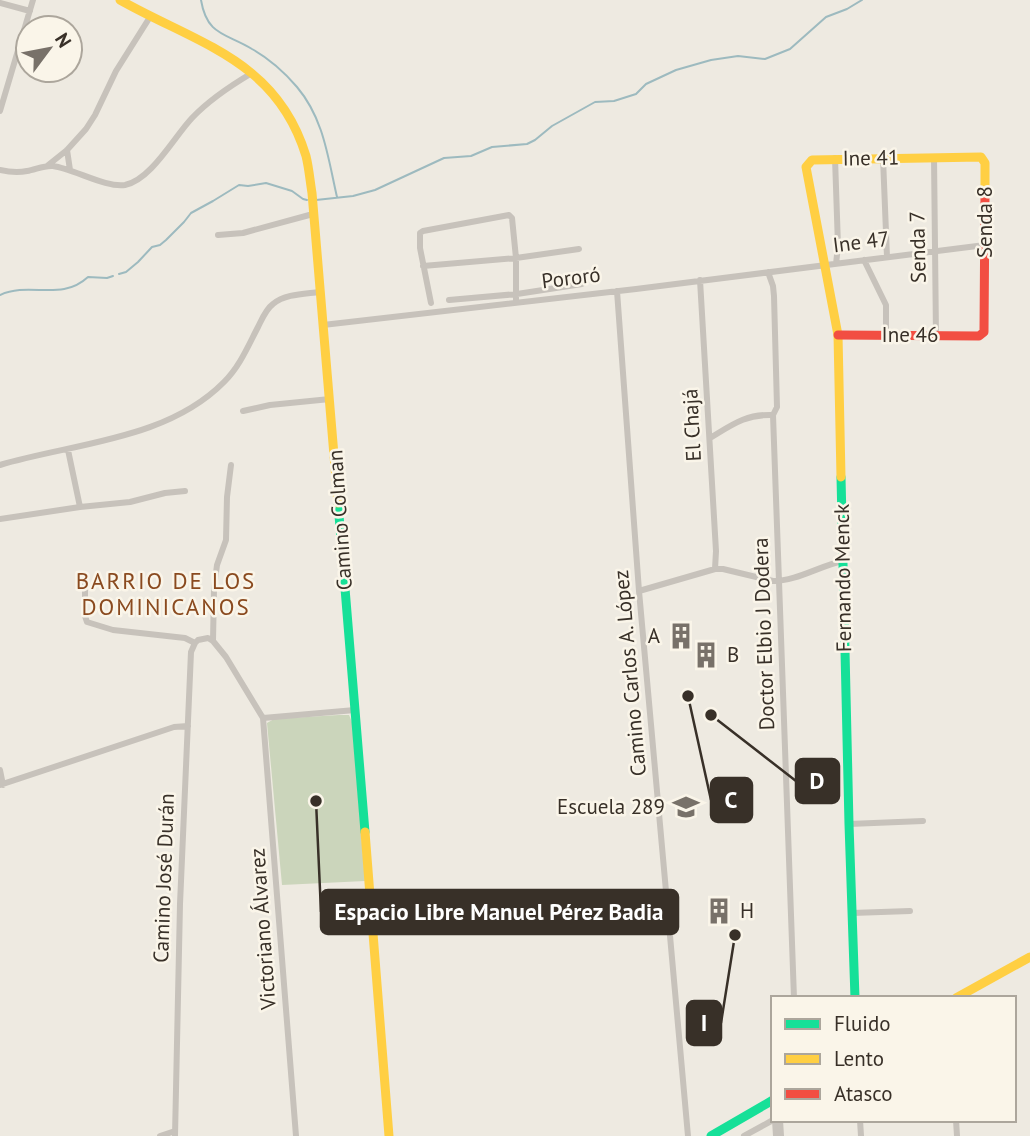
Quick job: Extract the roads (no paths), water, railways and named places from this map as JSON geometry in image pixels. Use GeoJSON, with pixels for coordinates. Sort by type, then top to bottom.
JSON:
{"type":"FeatureCollection","features":[{"type":"Feature","properties":{"kind":"street"},"geometry":{"type":"LineString","coordinates":[[0,111],[33,0]]}},
{"type":"Feature","properties":{"kind":"street","name":"Camino Colman"},"geometry":{"type":"LineString","coordinates":[[120,0],[217,49],[252,73],[271,91],[295,127],[306,157],[330,399],[388,1136]]}},
{"type":"Feature","properties":{"kind":"street"},"geometry":{"type":"LineString","coordinates":[[0,3],[30,11]]}},
{"type":"Feature","properties":{"kind":"street"},"geometry":{"type":"LineString","coordinates":[[0,170],[25,172],[47,166],[79,138],[150,17]]}},
{"type":"Feature","properties":{"kind":"street"},"geometry":{"type":"LineString","coordinates":[[47,166],[69,170],[110,184],[125,185],[138,180],[146,175],[178,133],[201,109],[224,90],[252,73]]}},
{"type":"Feature","properties":{"kind":"street"},"geometry":{"type":"LineString","coordinates":[[67,150],[69,170]]}},
{"type":"Feature","properties":{"kind":"street","name":"Ine 41"},"geometry":{"type":"LineString","coordinates":[[809,162],[835,158],[934,157]]}},
{"type":"Feature","properties":{"kind":"street","name":"Senda 8"},"geometry":{"type":"LineString","coordinates":[[934,157],[981,157],[985,163],[986,326],[982,334]]}},
{"type":"Feature","properties":{"kind":"street","name":"Senda 7"},"geometry":{"type":"LineString","coordinates":[[934,157],[936,335]]}},
{"type":"Feature","properties":{"kind":"street"},"geometry":{"type":"LineString","coordinates":[[835,158],[838,246],[836,264]]}},
{"type":"Feature","properties":{"kind":"street"},"geometry":{"type":"LineString","coordinates":[[883,158],[887,257]]}},
{"type":"Feature","properties":{"kind":"street","name":"Fernando Menck"},"geometry":{"type":"LineString","coordinates":[[809,162],[806,167],[838,335],[855,996]]}},
{"type":"Feature","properties":{"kind":"street"},"geometry":{"type":"LineString","coordinates":[[218,235],[243,233],[313,214]]}},
{"type":"Feature","properties":{"kind":"street"},"geometry":{"type":"LineString","coordinates":[[430,303],[419,236],[423,231],[504,215],[512,218],[516,302]]}},
{"type":"Feature","properties":{"kind":"street","name":"Ine 47"},"geometry":{"type":"LineString","coordinates":[[824,264],[985,245]]}},
{"type":"Feature","properties":{"kind":"street"},"geometry":{"type":"LineString","coordinates":[[423,266],[516,258],[579,249]]}},
{"type":"Feature","properties":{"kind":"street"},"geometry":{"type":"LineString","coordinates":[[864,260],[886,305],[886,335]]}},
{"type":"Feature","properties":{"kind":"street","name":"Pororó"},"geometry":{"type":"LineString","coordinates":[[323,325],[824,264]]}},
{"type":"Feature","properties":{"kind":"street","name":"Doctor Elbio J Dodera"},"geometry":{"type":"LineString","coordinates":[[768,271],[774,296],[777,407],[773,415],[794,996]]}},
{"type":"Feature","properties":{"kind":"street","name":"El Chajá"},"geometry":{"type":"LineString","coordinates":[[699,281],[710,438],[715,569]]}},
{"type":"Feature","properties":{"kind":"street"},"geometry":{"type":"LineString","coordinates":[[449,300],[517,294],[582,284]]}},
{"type":"Feature","properties":{"kind":"street","name":"Camino Carlos A. López"},"geometry":{"type":"LineString","coordinates":[[617,291],[639,591],[688,1136]]}},
{"type":"Feature","properties":{"kind":"street"},"geometry":{"type":"LineString","coordinates":[[0,465],[68,450],[157,425],[188,411],[224,382],[273,304],[291,296],[319,292]]}},
{"type":"Feature","properties":{"kind":"street","name":"Ine 46"},"geometry":{"type":"LineString","coordinates":[[838,335],[982,334]]}},
{"type":"Feature","properties":{"kind":"street"},"geometry":{"type":"LineString","coordinates":[[243,411],[270,405],[330,399]]}},
{"type":"Feature","properties":{"kind":"street"},"geometry":{"type":"LineString","coordinates":[[710,438],[754,415],[773,415]]}},
{"type":"Feature","properties":{"kind":"street"},"geometry":{"type":"LineString","coordinates":[[68,450],[80,507]]}},
{"type":"Feature","properties":{"kind":"street"},"geometry":{"type":"LineString","coordinates":[[213,641],[214,589],[217,565],[226,540],[231,465]]}},
{"type":"Feature","properties":{"kind":"street"},"geometry":{"type":"LineString","coordinates":[[0,519],[142,500],[165,493],[185,491]]}},
{"type":"Feature","properties":{"kind":"street"},"geometry":{"type":"LineString","coordinates":[[639,591],[715,569],[780,581],[843,561]]}},
{"type":"Feature","properties":{"kind":"street"},"geometry":{"type":"LineString","coordinates":[[85,582],[85,616],[88,622],[113,630],[185,638],[195,643],[203,638],[213,641],[226,657],[263,718],[355,710]]}},
{"type":"Feature","properties":{"kind":"street","name":"Camino José Durán"},"geometry":{"type":"LineString","coordinates":[[175,1133],[177,1004],[191,652],[195,643]]}},
{"type":"Feature","properties":{"kind":"street","name":"Victoriano Álvarez"},"geometry":{"type":"LineString","coordinates":[[263,718],[296,1136]]}},
{"type":"Feature","properties":{"kind":"street"},"geometry":{"type":"LineString","coordinates":[[0,770],[1,785],[174,727],[188,726]]}},
{"type":"Feature","properties":{"kind":"street"},"geometry":{"type":"LineString","coordinates":[[849,824],[923,821]]}},
{"type":"Feature","properties":{"kind":"street"},"geometry":{"type":"LineString","coordinates":[[852,913],[910,911]]}},
{"type":"Feature","properties":{"kind":"street"},"geometry":{"type":"LineString","coordinates":[[960,996],[1030,957]]}},
{"type":"Feature","properties":{"kind":"street"},"geometry":{"type":"LineString","coordinates":[[711,1136],[771,1101]]}},
{"type":"Feature","properties":{"kind":"street"},"geometry":{"type":"LineString","coordinates":[[744,1136],[772,1122]]}},
{"type":"Feature","properties":{"kind":"street"},"geometry":{"type":"LineString","coordinates":[[160,1136],[175,1133]]}},
{"type":"Feature","properties":{"kind":"waterway"},"geometry":{"type":"LineString","coordinates":[[201,0],[204,12],[213,27],[270,61],[306,99],[324,139],[337,197]]}},
{"type":"Feature","properties":{"kind":"waterway"},"geometry":{"type":"LineString","coordinates":[[316,200],[353,196],[375,190],[444,158],[471,156],[492,147],[527,144],[552,126],[595,102],[614,101],[636,94],[646,84],[676,70],[738,56],[765,59],[790,49],[826,17],[862,0]]}},
{"type":"Feature","properties":{"kind":"waterway"},"geometry":{"type":"LineString","coordinates":[[119,274],[126,272],[152,247],[166,240],[191,213],[239,185],[266,183],[292,191],[307,200]]}},
{"type":"Feature","properties":{"kind":"waterway"},"geometry":{"type":"LineString","coordinates":[[0,295],[11,291],[56,290],[78,284],[88,277],[113,276]]}},
{"type":"Feature","properties":{"kind":"place","name":"A"},"geometry":{"type":"Point","coordinates":[681,636]}},
{"type":"Feature","properties":{"kind":"place","name":"B"},"geometry":{"type":"Point","coordinates":[706,655]}},
{"type":"Feature","properties":{"kind":"place","name":"C"},"geometry":{"type":"Point","coordinates":[688,696]}},
{"type":"Feature","properties":{"kind":"place","name":"D"},"geometry":{"type":"Point","coordinates":[711,715]}},
{"type":"Feature","properties":{"kind":"place","name":"Espacio Libre Manuel Pérez Badia"},"geometry":{"type":"Point","coordinates":[316,801]}},
{"type":"Feature","properties":{"kind":"place","name":"Escuela 289"},"geometry":{"type":"Point","coordinates":[686,807]}},
{"type":"Feature","properties":{"kind":"place","name":"H"},"geometry":{"type":"Point","coordinates":[719,911]}},
{"type":"Feature","properties":{"kind":"place","name":"I"},"geometry":{"type":"Point","coordinates":[735,935]}},
{"type":"Feature","properties":{"kind":"district","name":"BARRIO DE LOS DOMINICANOS"},"geometry":{"type":"Point","coordinates":[166,594]}}]}
